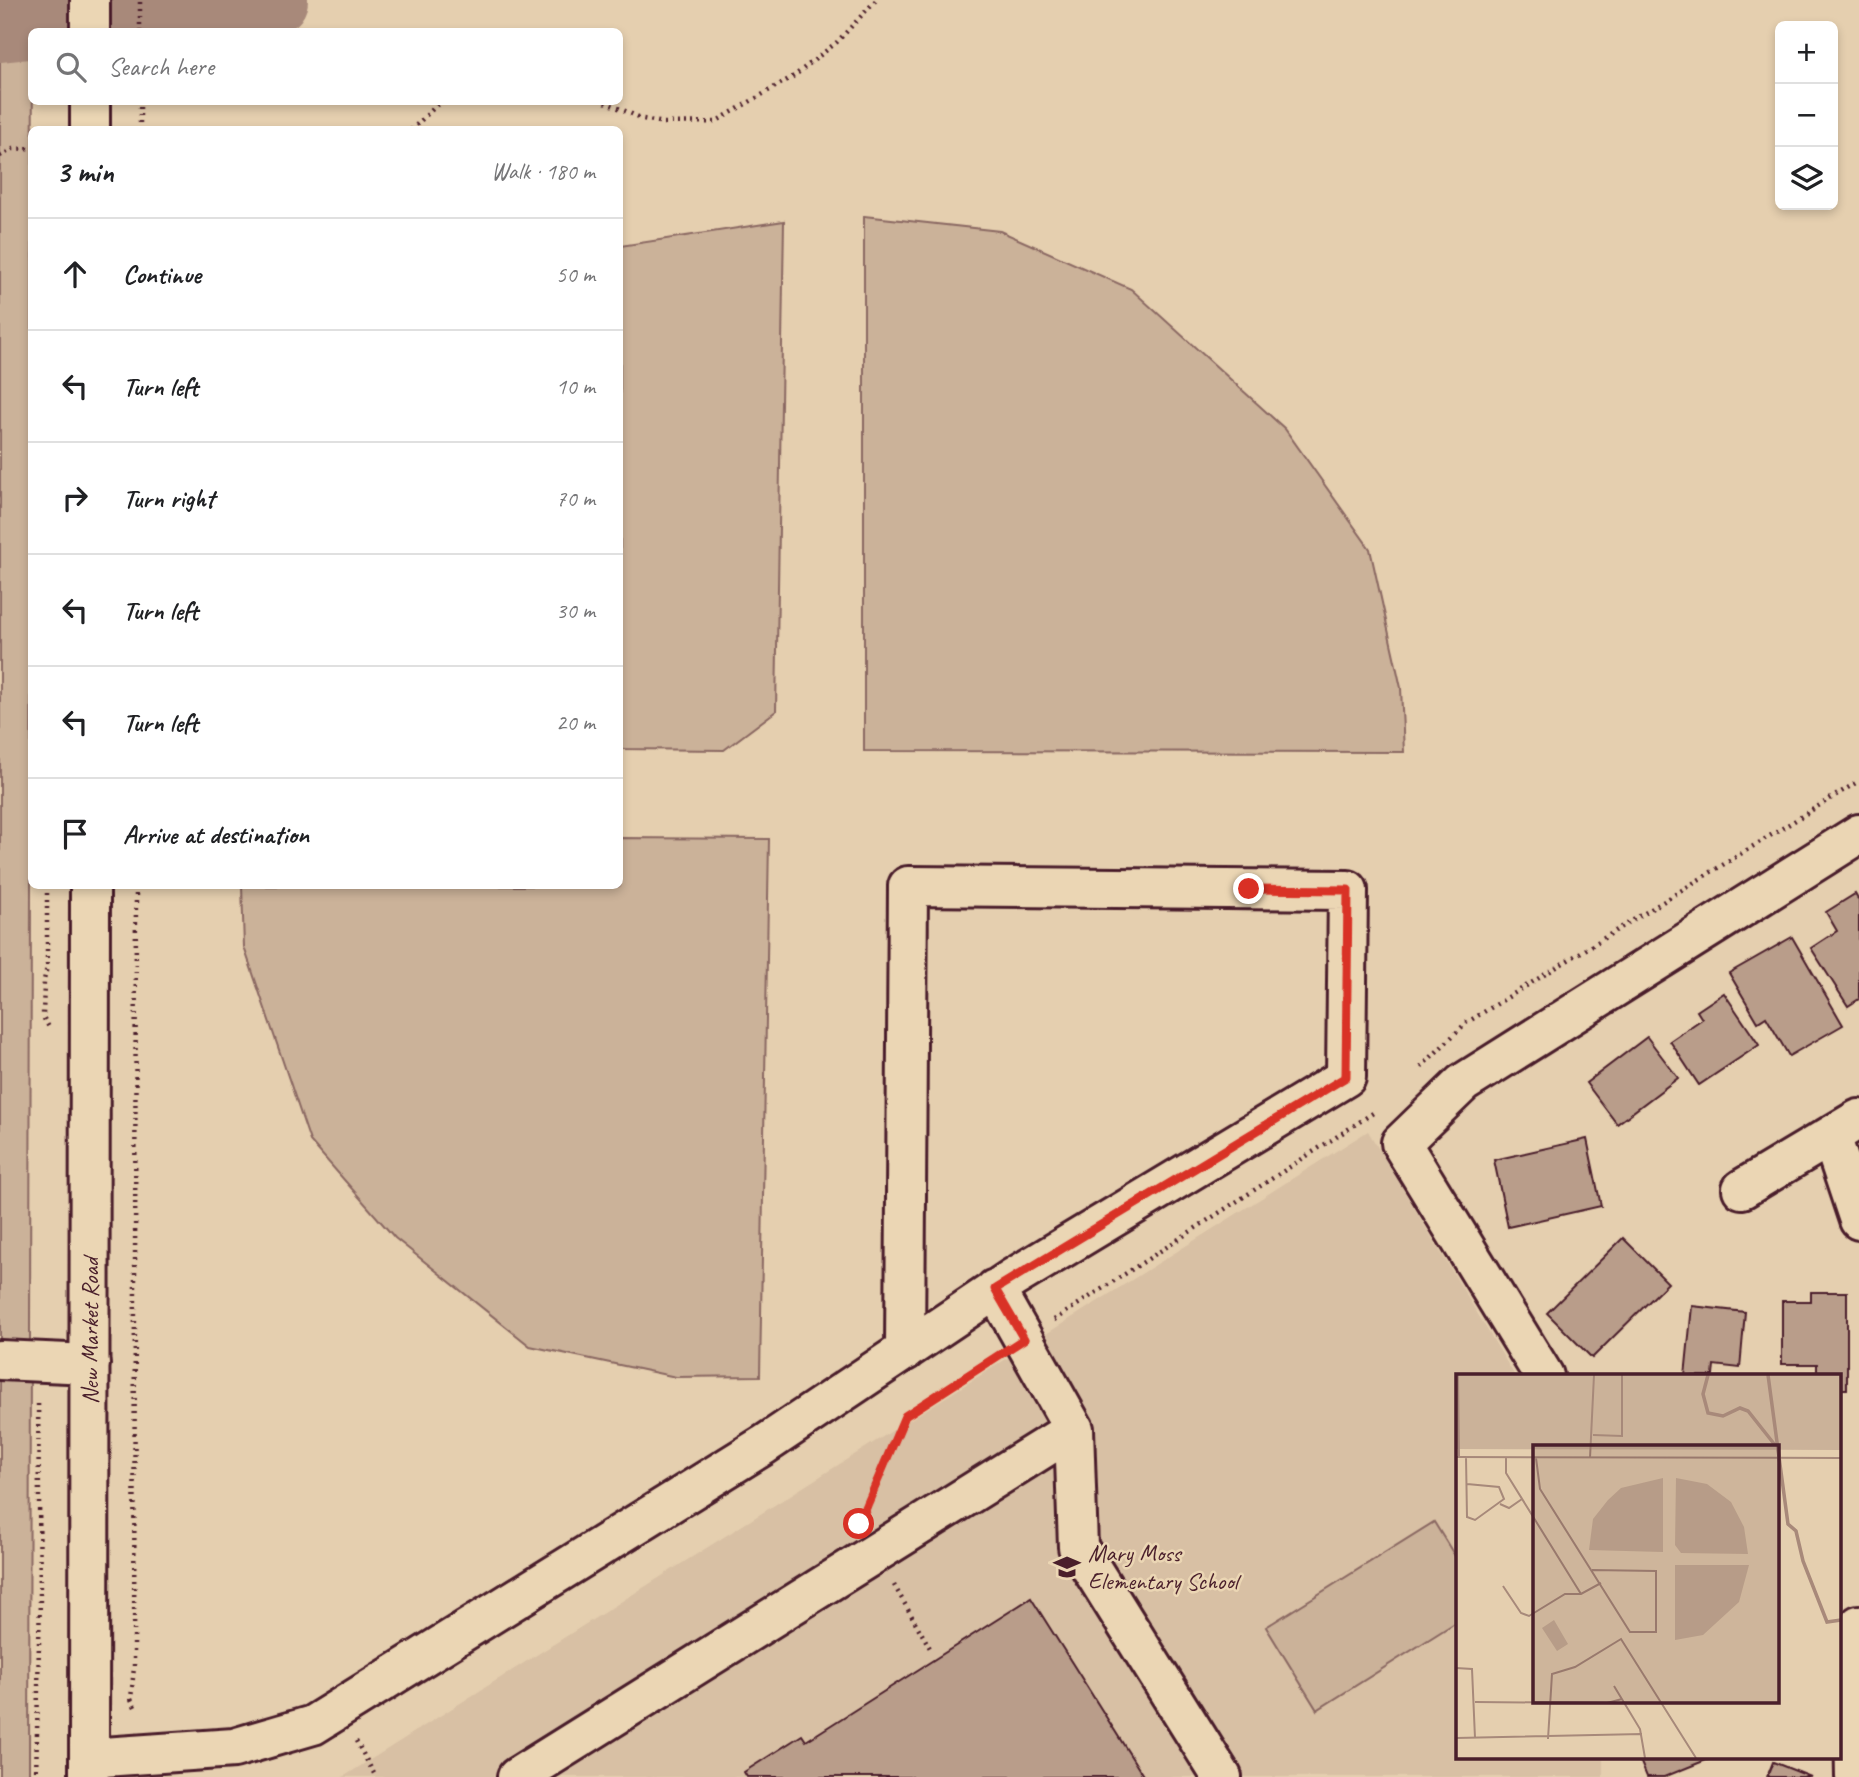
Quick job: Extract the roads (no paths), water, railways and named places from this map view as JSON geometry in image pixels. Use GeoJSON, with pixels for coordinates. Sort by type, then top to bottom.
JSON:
{"type":"FeatureCollection","features":[{"type":"Feature","properties":{"kind":"street"},"geometry":{"type":"LineString","coordinates":[[90,0],[90,28]]}},
{"type":"Feature","properties":{"kind":"street"},"geometry":{"type":"LineString","coordinates":[[90,105],[90,126]]}},
{"type":"Feature","properties":{"kind":"street"},"geometry":{"type":"LineString","coordinates":[[1543,1374],[1401,1143],[1463,1083],[1859,834]]}},
{"type":"Feature","properties":{"kind":"street"},"geometry":{"type":"LineString","coordinates":[[89,1768],[234,1748],[313,1725],[765,1445],[905,1351],[995,1289],[1346,1077],[1348,890],[908,886],[905,1351]]}},
{"type":"Feature","properties":{"kind":"street","name":"New Market Road"},"geometry":{"type":"LineString","coordinates":[[89,1768],[90,889]]}},
{"type":"Feature","properties":{"kind":"street"},"geometry":{"type":"LineString","coordinates":[[1742,1189],[1845,1127],[1859,1220]]}},
{"type":"Feature","properties":{"kind":"street"},"geometry":{"type":"LineString","coordinates":[[995,1289],[1074,1429],[1078,1547],[1222,1777]]}},
{"type":"Feature","properties":{"kind":"street"},"geometry":{"type":"LineString","coordinates":[[0,1360],[90,1364]]}},
{"type":"Feature","properties":{"kind":"street"},"geometry":{"type":"LineString","coordinates":[[517,1777],[1074,1429]]}},
{"type":"Feature","properties":{"kind":"street"},"geometry":{"type":"LineString","coordinates":[[1855,1777],[1851,1668],[1859,1625]]}},
{"type":"Feature","properties":{"kind":"waterway"},"geometry":{"type":"LineString","coordinates":[[0,29],[275,0]]}},
{"type":"Feature","properties":{"kind":"place","name":"Mary Moss Elementary School"},"geometry":{"type":"Point","coordinates":[1067,1567]}}]}
